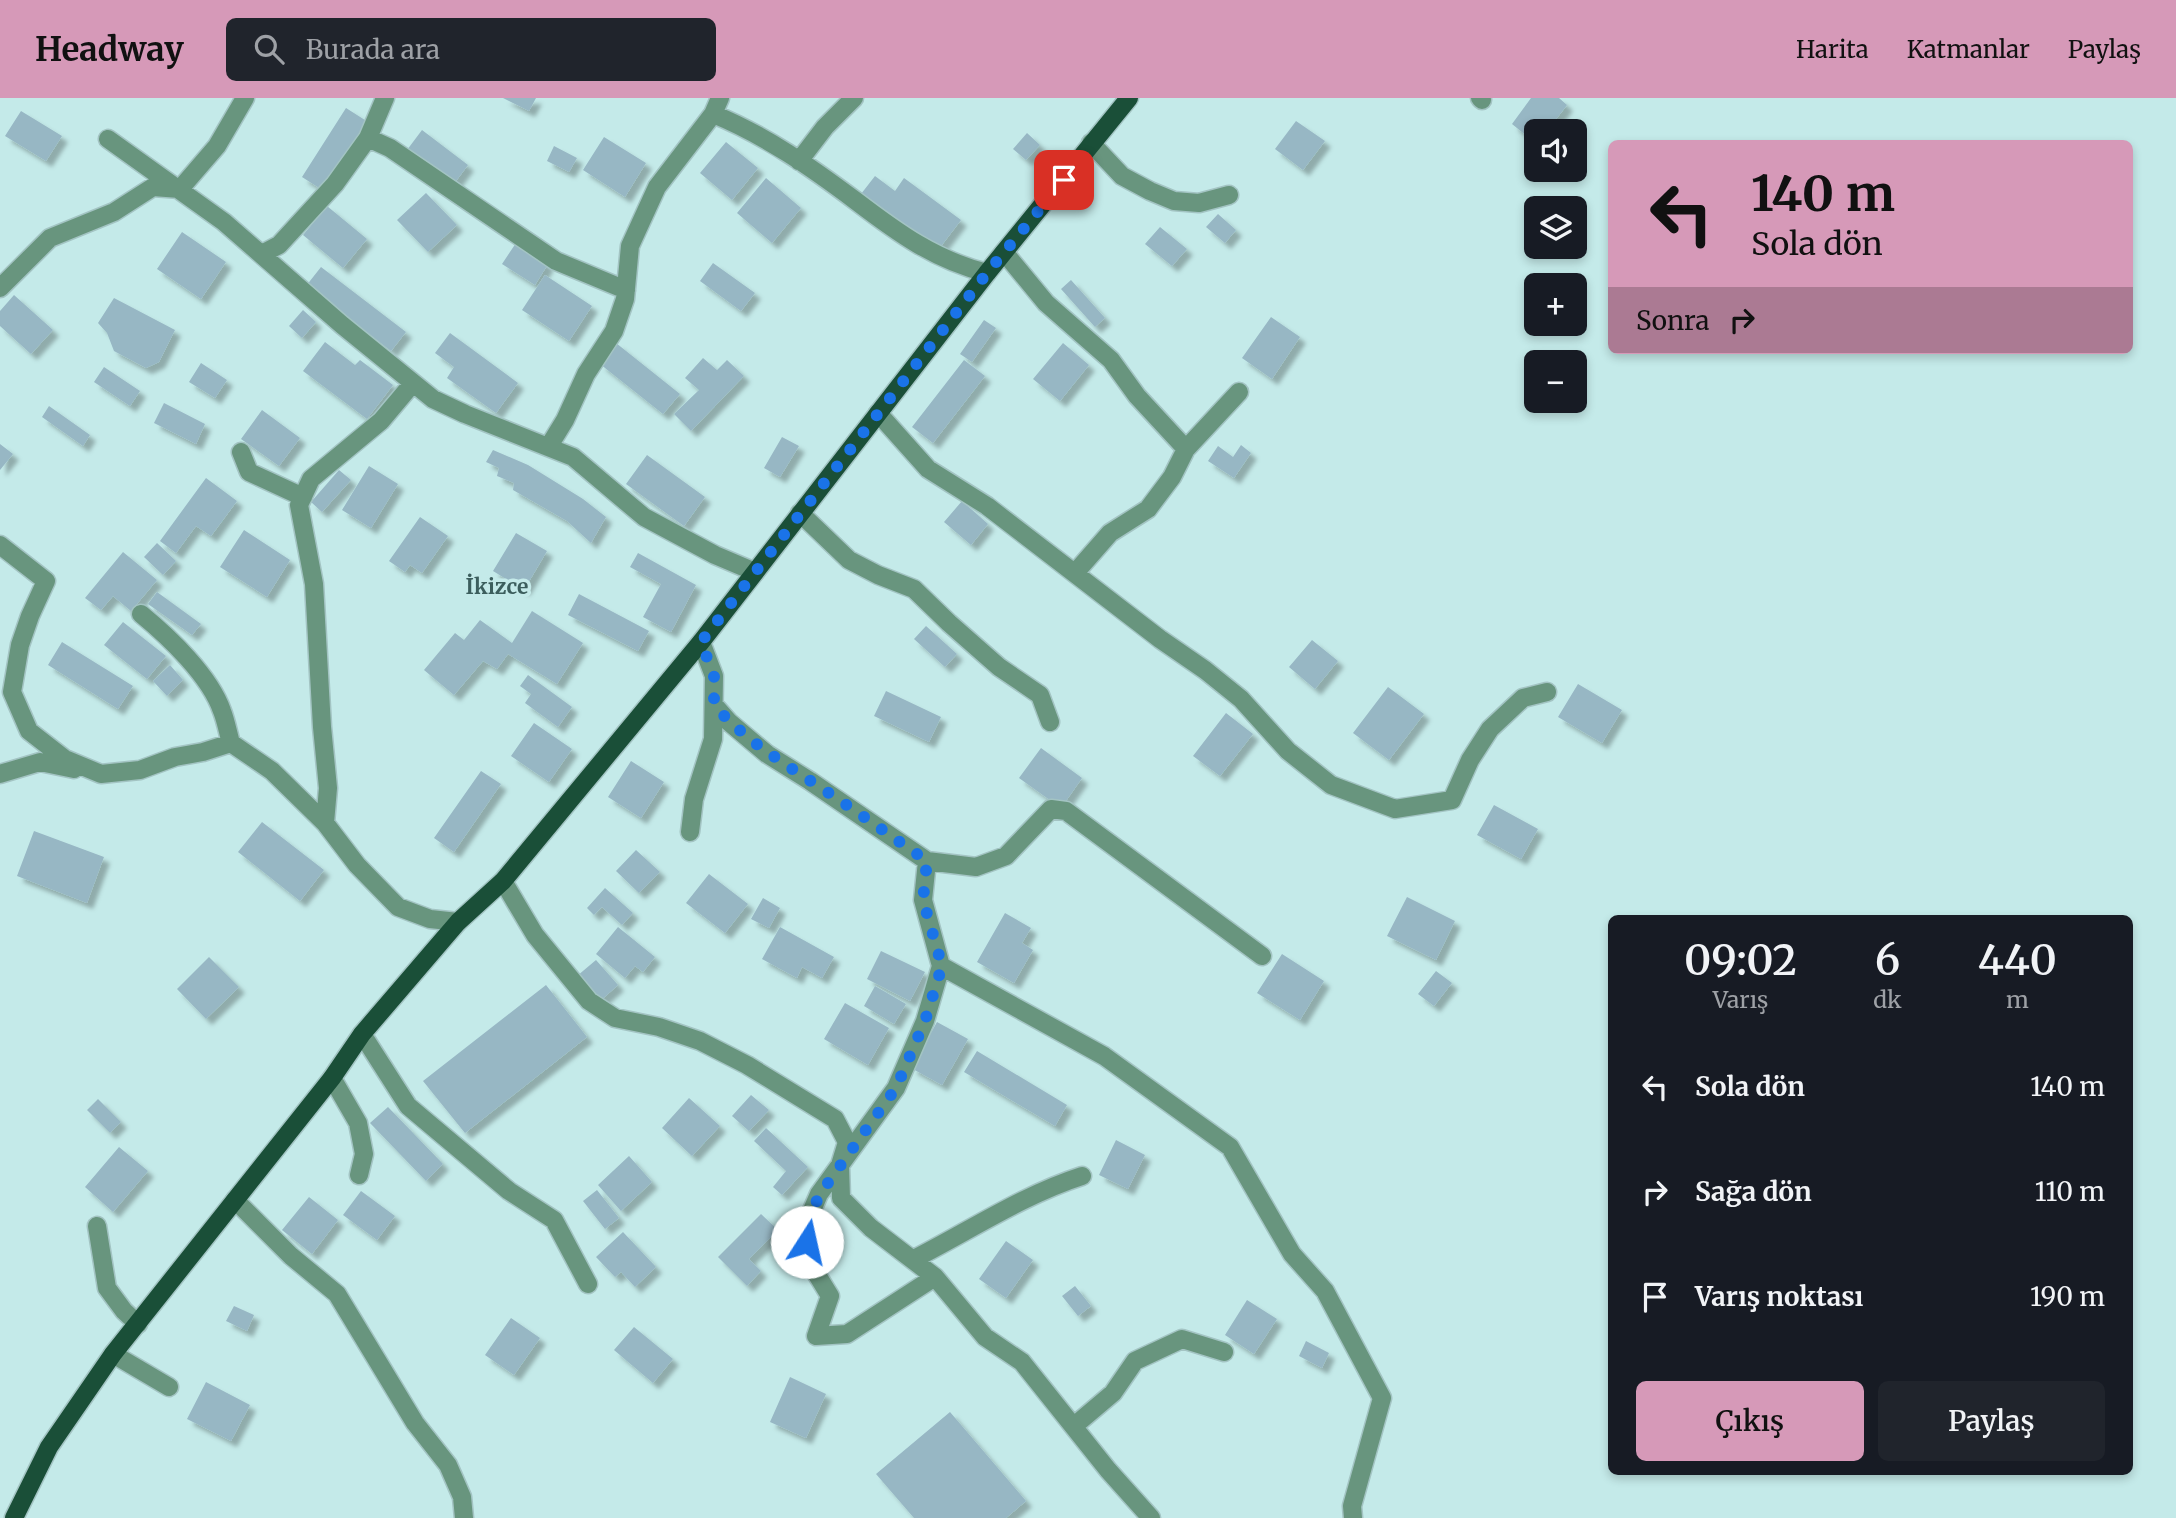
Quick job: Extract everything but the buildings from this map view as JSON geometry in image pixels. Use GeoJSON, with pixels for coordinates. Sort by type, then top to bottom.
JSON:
{"type":"FeatureCollection","features":[{"type":"Feature","properties":{"kind":"main road"},"geometry":{"type":"LineString","coordinates":[[14,1518],[49,1447],[113,1354],[332,1078],[362,1034],[458,922],[503,881],[701,642],[987,273],[1129,98]]}},
{"type":"Feature","properties":{"kind":"street"},"geometry":{"type":"LineString","coordinates":[[180,189],[217,146],[245,98]]}},
{"type":"Feature","properties":{"kind":"street"},"geometry":{"type":"LineString","coordinates":[[262,254],[279,245],[335,184],[368,138],[385,98]]}},
{"type":"Feature","properties":{"kind":"street"},"geometry":{"type":"LineString","coordinates":[[799,161],[825,127],[854,98]]}},
{"type":"Feature","properties":{"kind":"street"},"geometry":{"type":"LineString","coordinates":[[549,446],[565,420],[586,374],[614,331],[626,290],[630,246],[657,187],[717,106],[739,124],[799,161],[900,235],[957,266],[987,273]]}},
{"type":"Feature","properties":{"kind":"street"},"geometry":{"type":"LineString","coordinates":[[368,138],[390,148],[556,261],[626,290]]}},
{"type":"Feature","properties":{"kind":"street"},"geometry":{"type":"LineString","coordinates":[[108,139],[180,189],[262,254],[433,399],[573,457],[644,517],[715,555],[755,572]]}},
{"type":"Feature","properties":{"kind":"street"},"geometry":{"type":"LineString","coordinates":[[1091,143],[1122,176],[1174,201],[1199,203],[1229,195]]}},
{"type":"Feature","properties":{"kind":"street"},"geometry":{"type":"LineString","coordinates":[[0,288],[50,239],[114,212],[153,187],[180,189]]}},
{"type":"Feature","properties":{"kind":"street"},"geometry":{"type":"LineString","coordinates":[[1004,252],[1046,303],[1111,360],[1137,396],[1186,449]]}},
{"type":"Feature","properties":{"kind":"street"},"geometry":{"type":"LineString","coordinates":[[325,823],[328,788],[314,584],[299,505],[311,479],[381,421],[413,383]]}},
{"type":"Feature","properties":{"kind":"street"},"geometry":{"type":"LineString","coordinates":[[1075,573],[1110,533],[1148,509],[1172,477],[1186,449],[1239,392]]}},
{"type":"Feature","properties":{"kind":"street"},"geometry":{"type":"LineString","coordinates":[[878,413],[928,469],[987,506],[1241,699],[1288,751],[1331,785],[1395,810],[1452,800],[1470,760],[1490,729],[1523,698],[1547,692]]}},
{"type":"Feature","properties":{"kind":"street"},"geometry":{"type":"LineString","coordinates":[[241,452],[249,472],[303,497]]}},
{"type":"Feature","properties":{"kind":"street"},"geometry":{"type":"LineString","coordinates":[[800,513],[849,560],[914,589],[949,624],[999,667],[1040,695],[1050,722]]}},
{"type":"Feature","properties":{"kind":"street"},"geometry":{"type":"LineString","coordinates":[[0,545],[46,581],[20,645],[12,692],[29,732],[65,759],[101,774]]}},
{"type":"Feature","properties":{"kind":"street"},"geometry":{"type":"LineString","coordinates":[[141,614],[171,639],[198,671],[222,709],[231,743],[272,771],[325,823],[357,865],[398,908],[430,919],[458,922]]}},
{"type":"Feature","properties":{"kind":"street"},"geometry":{"type":"LineString","coordinates":[[690,832],[694,799],[713,738],[714,676],[701,642]]}},
{"type":"Feature","properties":{"kind":"street"},"geometry":{"type":"LineString","coordinates":[[714,705],[729,722],[767,754],[927,861],[976,867],[1006,856],[1051,809],[1066,811],[1262,956]]}},
{"type":"Feature","properties":{"kind":"street"},"geometry":{"type":"LineString","coordinates":[[0,774],[40,762],[101,774],[140,770],[175,757],[231,743]]}},
{"type":"Feature","properties":{"kind":"street"},"geometry":{"type":"LineString","coordinates":[[927,861],[923,900],[942,966],[925,1021],[896,1088],[820,1194],[806,1224],[808,1260],[830,1296],[816,1336],[847,1334],[936,1278]]}},
{"type":"Feature","properties":{"kind":"street"},"geometry":{"type":"LineString","coordinates":[[503,881],[535,935],[589,1001],[615,1018],[659,1027],[699,1041],[808,1101],[835,1119],[847,1142],[840,1165],[841,1198],[871,1228],[936,1278],[985,1337],[1022,1362],[1108,1470],[1151,1518]]}},
{"type":"Feature","properties":{"kind":"street"},"geometry":{"type":"LineString","coordinates":[[942,966],[1104,1056],[1230,1147],[1292,1254],[1325,1291],[1382,1398],[1352,1506],[1353,1518]]}},
{"type":"Feature","properties":{"kind":"street"},"geometry":{"type":"LineString","coordinates":[[362,1034],[408,1106],[509,1191],[554,1220],[588,1284]]}},
{"type":"Feature","properties":{"kind":"street"},"geometry":{"type":"LineString","coordinates":[[332,1078],[358,1123],[365,1154],[359,1175]]}},
{"type":"Feature","properties":{"kind":"street"},"geometry":{"type":"LineString","coordinates":[[914,1259],[1060,1183],[1082,1176]]}},
{"type":"Feature","properties":{"kind":"street"},"geometry":{"type":"LineString","coordinates":[[235,1200],[291,1256],[337,1294],[415,1423],[448,1465],[462,1497],[464,1518]]}},
{"type":"Feature","properties":{"kind":"street"},"geometry":{"type":"LineString","coordinates":[[97,1226],[107,1288],[124,1311],[138,1324]]}},
{"type":"Feature","properties":{"kind":"street"},"geometry":{"type":"LineString","coordinates":[[1074,1426],[1112,1393],[1135,1361],[1182,1339],[1224,1352]]}},
{"type":"Feature","properties":{"kind":"street"},"geometry":{"type":"LineString","coordinates":[[113,1354],[169,1387]]}},
{"type":"Feature","properties":{"kind":"district","name":"İkizce"},"geometry":{"type":"Point","coordinates":[497,587]}},
{"type":"Feature","properties":{"kind":"route"},"geometry":{"type":"LineString","coordinates":[[807,1242],[806,1224],[820,1194],[896,1088],[925,1021],[942,966],[923,900],[927,861],[767,754],[729,722],[714,705],[714,676],[701,642],[987,273],[1064,180]]}}]}
